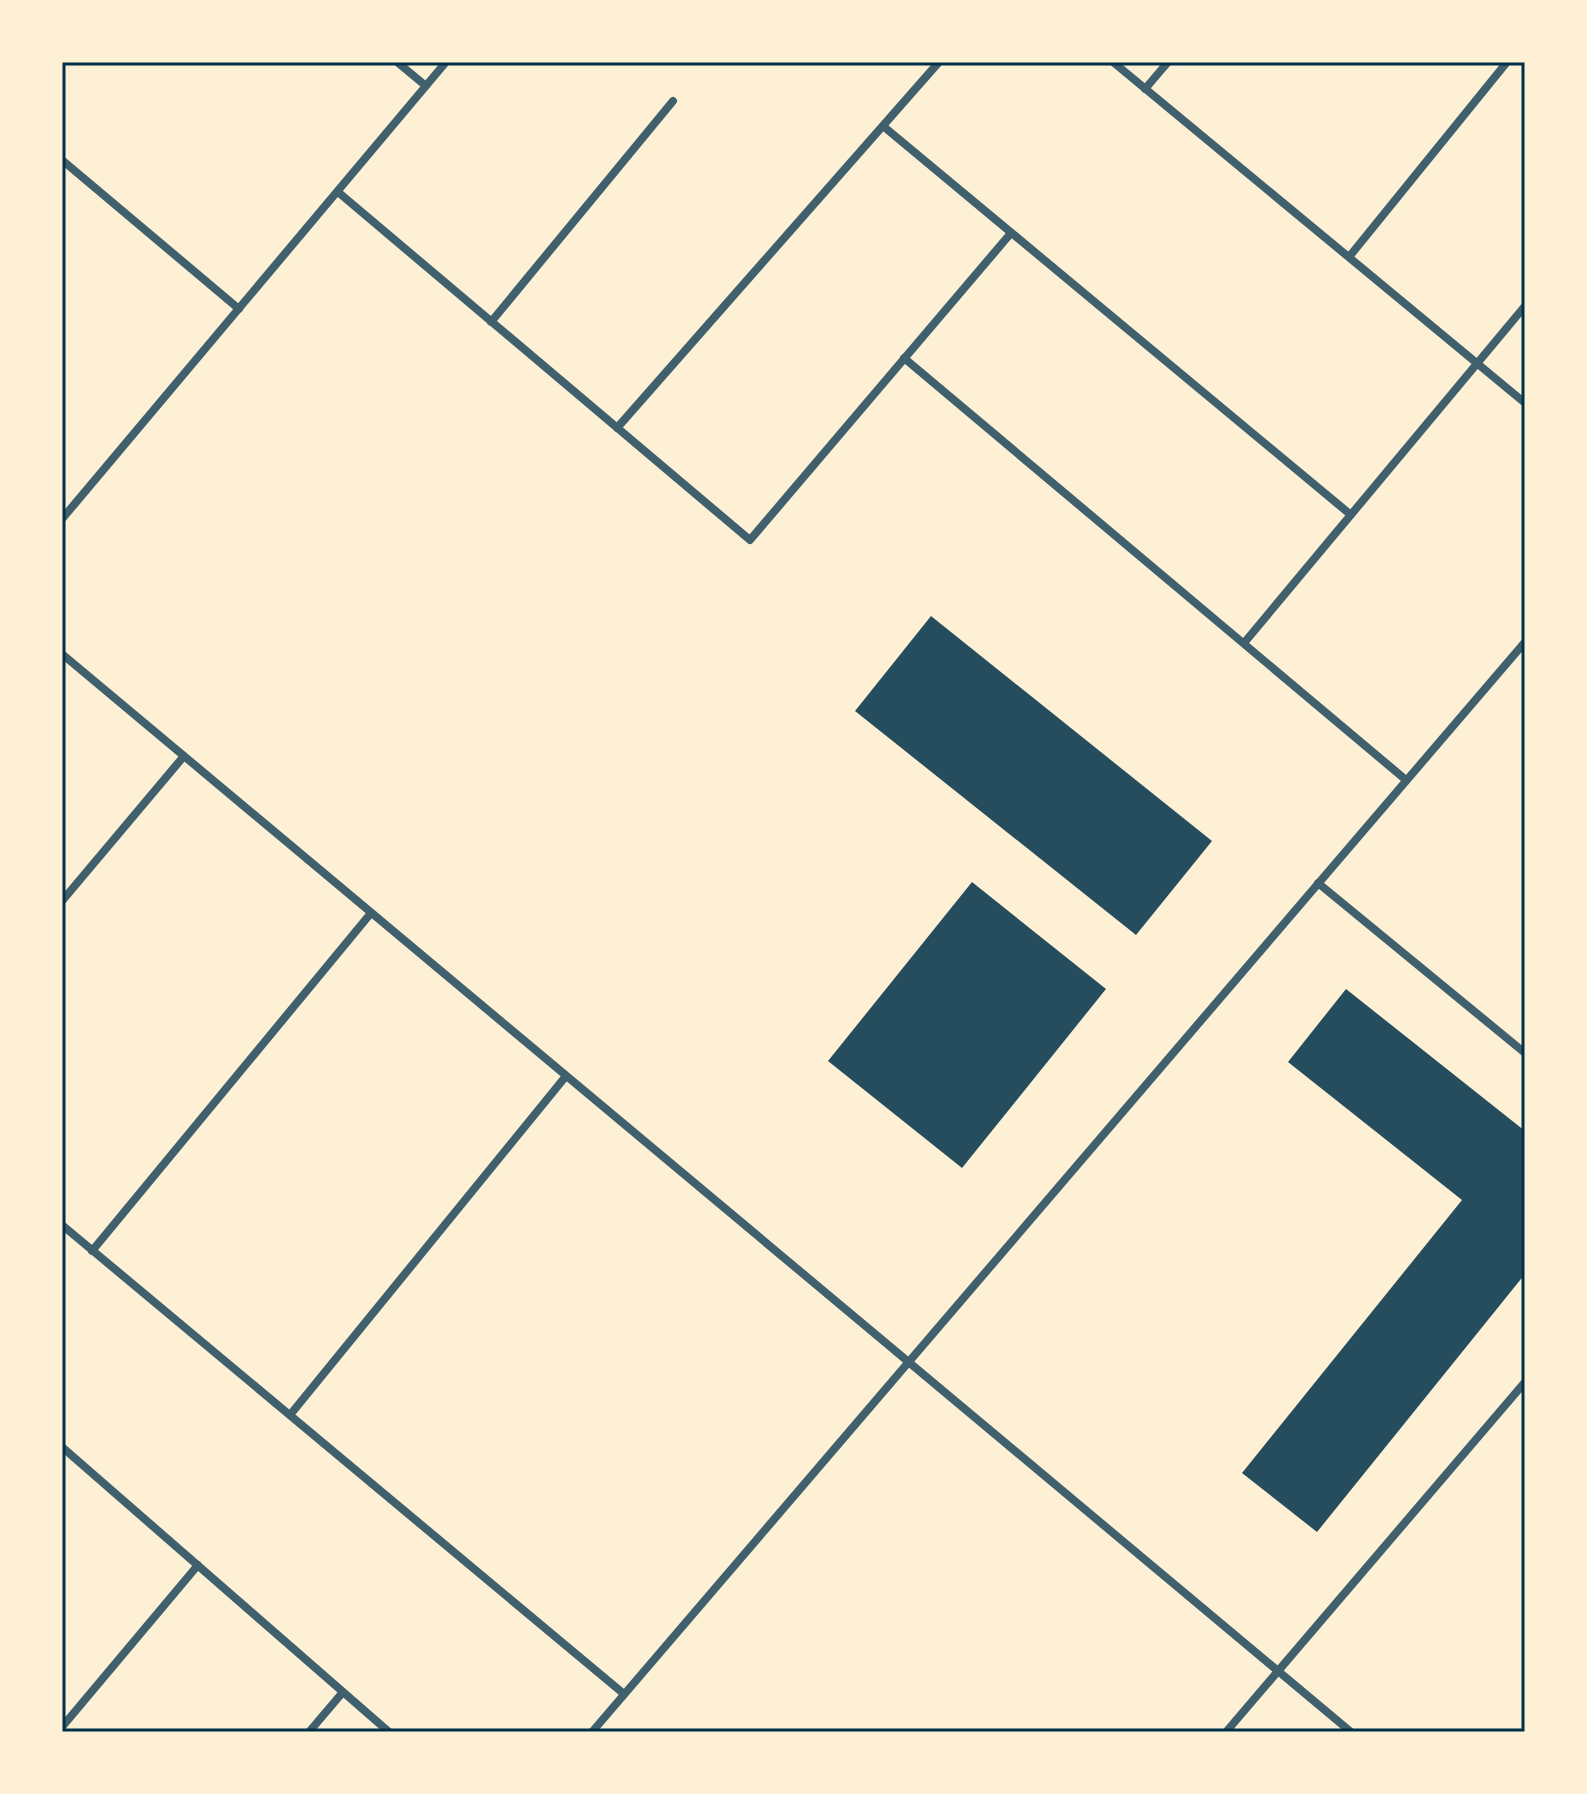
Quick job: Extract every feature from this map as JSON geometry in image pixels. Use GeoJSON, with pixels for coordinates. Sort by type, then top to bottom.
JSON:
{"type":"FeatureCollection","features":[{"type":"Feature","properties":{"kind":"street"},"geometry":{"type":"LineString","coordinates":[[397,62],[426,86]]}},
{"type":"Feature","properties":{"kind":"street"},"geometry":{"type":"LineString","coordinates":[[62,519],[446,62]]}},
{"type":"Feature","properties":{"kind":"street"},"geometry":{"type":"LineString","coordinates":[[617,428],[939,62]]}},
{"type":"Feature","properties":{"kind":"street"},"geometry":{"type":"LineString","coordinates":[[1113,62],[1525,403]]}},
{"type":"Feature","properties":{"kind":"street"},"geometry":{"type":"LineString","coordinates":[[1145,89],[1168,62]]}},
{"type":"Feature","properties":{"kind":"street"},"geometry":{"type":"LineString","coordinates":[[1349,257],[1507,62]]}},
{"type":"Feature","properties":{"kind":"street"},"geometry":{"type":"LineString","coordinates":[[491,322],[673,101]]}},
{"type":"Feature","properties":{"kind":"street"},"geometry":{"type":"LineString","coordinates":[[883,126],[1351,515]]}},
{"type":"Feature","properties":{"kind":"street"},"geometry":{"type":"LineString","coordinates":[[62,160],[239,309]]}},
{"type":"Feature","properties":{"kind":"street"},"geometry":{"type":"LineString","coordinates":[[338,192],[750,540],[1011,233]]}},
{"type":"Feature","properties":{"kind":"street"},"geometry":{"type":"LineString","coordinates":[[1244,643],[1525,306]]}},
{"type":"Feature","properties":{"kind":"street"},"geometry":{"type":"LineString","coordinates":[[904,358],[1406,780]]}},
{"type":"Feature","properties":{"kind":"street"},"geometry":{"type":"LineString","coordinates":[[592,1732],[1525,642]]}},
{"type":"Feature","properties":{"kind":"street"},"geometry":{"type":"LineString","coordinates":[[62,654],[1351,1732]]}},
{"type":"Feature","properties":{"kind":"street"},"geometry":{"type":"LineString","coordinates":[[62,901],[184,756]]}},
{"type":"Feature","properties":{"kind":"street"},"geometry":{"type":"LineString","coordinates":[[1318,883],[1525,1053]]}},
{"type":"Feature","properties":{"kind":"street"},"geometry":{"type":"LineString","coordinates":[[92,1251],[371,913]]}},
{"type":"Feature","properties":{"kind":"street"},"geometry":{"type":"LineString","coordinates":[[290,1415],[566,1076]]}},
{"type":"Feature","properties":{"kind":"street"},"geometry":{"type":"LineString","coordinates":[[62,1225],[624,1694]]}},
{"type":"Feature","properties":{"kind":"street"},"geometry":{"type":"LineString","coordinates":[[1226,1732],[1525,1382]]}},
{"type":"Feature","properties":{"kind":"street"},"geometry":{"type":"LineString","coordinates":[[62,1447],[389,1732]]}},
{"type":"Feature","properties":{"kind":"street"},"geometry":{"type":"LineString","coordinates":[[62,1727],[198,1565]]}},
{"type":"Feature","properties":{"kind":"street"},"geometry":{"type":"LineString","coordinates":[[309,1732],[343,1692]]}},
{"type":"Feature","properties":{"kind":"building"},"geometry":{"type":"Polygon","coordinates":[[[931,616],[1212,841],[1136,935],[855,711],[931,616]]]}},
{"type":"Feature","properties":{"kind":"building"},"geometry":{"type":"Polygon","coordinates":[[[972,882],[1106,989],[962,1168],[828,1061],[972,882]]]}},
{"type":"Feature","properties":{"kind":"building"},"geometry":{"type":"Polygon","coordinates":[[[1346,989],[1525,1131],[1525,1274],[1317,1532],[1242,1473],[1462,1200],[1288,1062],[1346,989]]]}}]}
